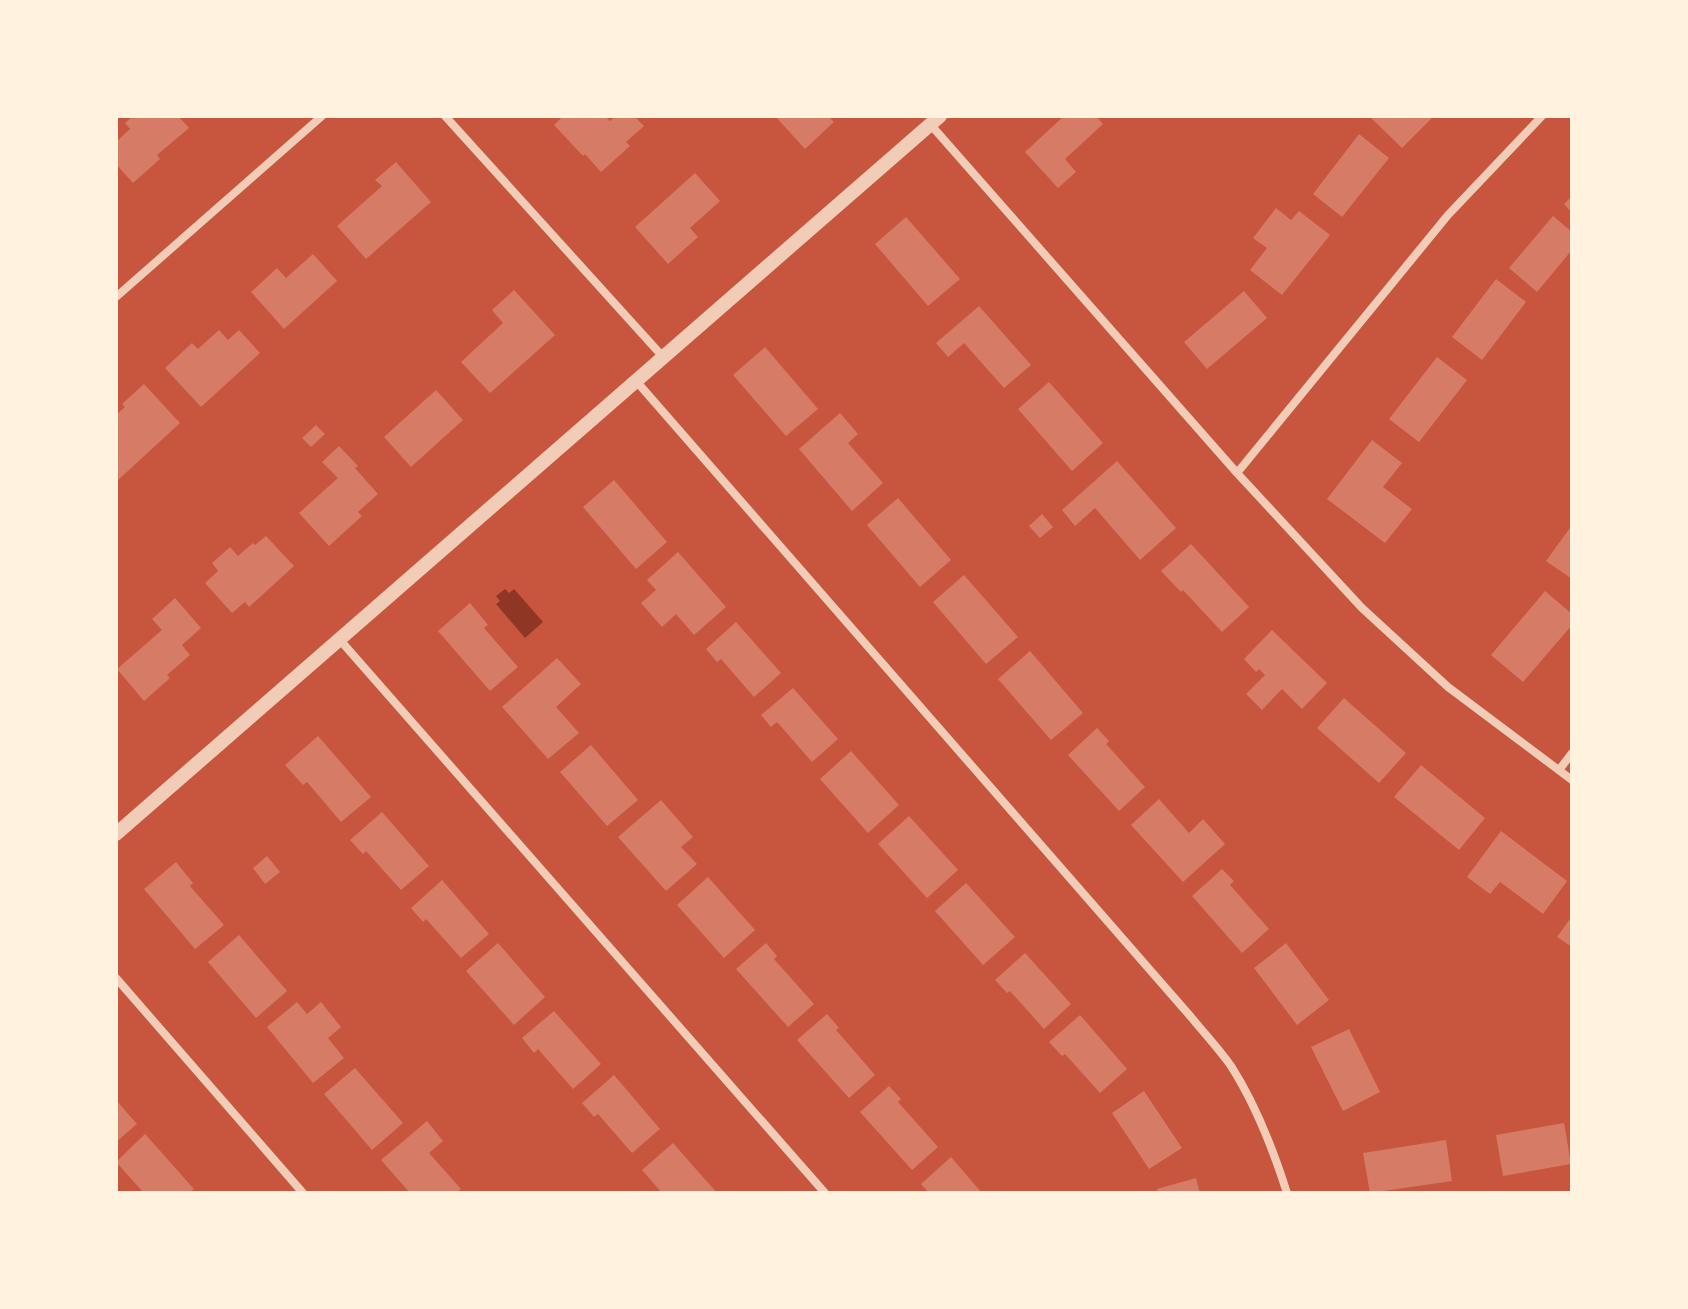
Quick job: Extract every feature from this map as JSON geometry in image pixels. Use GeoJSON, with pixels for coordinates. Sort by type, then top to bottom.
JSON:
{"type":"FeatureCollection","features":[{"type":"Feature","properties":{"kind":"street"},"geometry":{"type":"LineString","coordinates":[[116,297],[322,116]]}},
{"type":"Feature","properties":{"kind":"street"},"geometry":{"type":"LineString","coordinates":[[445,116],[664,358]]}},
{"type":"Feature","properties":{"kind":"street"},"geometry":{"type":"LineString","coordinates":[[1237,473],[1448,215],[1542,116]]}},
{"type":"Feature","properties":{"kind":"street"},"geometry":{"type":"LineString","coordinates":[[116,834],[935,120],[1237,473],[1362,608],[1448,687],[1572,780]]}},
{"type":"Feature","properties":{"kind":"street"},"geometry":{"type":"LineString","coordinates":[[637,382],[1230,1064],[1274,1154],[1287,1193]]}},
{"type":"Feature","properties":{"kind":"street"},"geometry":{"type":"LineString","coordinates":[[340,640],[825,1193]]}},
{"type":"Feature","properties":{"kind":"street"},"geometry":{"type":"LineString","coordinates":[[1559,770],[1572,753]]}},
{"type":"Feature","properties":{"kind":"street"},"geometry":{"type":"LineString","coordinates":[[116,978],[303,1193]]}},
{"type":"Feature","properties":{"kind":"shaded area"},"geometry":{"type":"Polygon","coordinates":[[[505,589],[509,593],[514,589],[543,622],[525,638],[496,604],[500,601],[496,596],[505,589]]]}},
{"type":"Feature","properties":{"kind":"building"},"geometry":{"type":"Polygon","coordinates":[[[133,116],[178,116],[189,128],[157,155],[160,159],[133,183],[116,164],[116,142],[130,129],[125,123],[133,116]]]}},
{"type":"Feature","properties":{"kind":"building"},"geometry":{"type":"Polygon","coordinates":[[[563,116],[605,116],[610,121],[615,116],[634,116],[644,126],[626,142],[630,146],[601,172],[554,125],[563,116]]]}},
{"type":"Feature","properties":{"kind":"building"},"geometry":{"type":"Polygon","coordinates":[[[775,116],[828,116],[834,122],[805,149],[775,116]]]}},
{"type":"Feature","properties":{"kind":"building"},"geometry":{"type":"Polygon","coordinates":[[[1064,116],[1096,116],[1103,124],[1065,159],[1076,172],[1058,188],[1025,152],[1064,116]]]}},
{"type":"Feature","properties":{"kind":"building"},"geometry":{"type":"Polygon","coordinates":[[[1369,116],[1434,116],[1402,148],[1369,116]]]}},
{"type":"Feature","properties":{"kind":"building"},"geometry":{"type":"Polygon","coordinates":[[[1359,134],[1389,158],[1342,217],[1313,194],[1359,134]]]}},
{"type":"Feature","properties":{"kind":"building"},"geometry":{"type":"Polygon","coordinates":[[[396,162],[431,202],[366,259],[337,226],[382,186],[375,180],[396,162]]]}},
{"type":"Feature","properties":{"kind":"building"},"geometry":{"type":"Polygon","coordinates":[[[695,173],[720,201],[690,228],[698,237],[668,264],[635,227],[695,173]]]}},
{"type":"Feature","properties":{"kind":"building"},"geometry":{"type":"Polygon","coordinates":[[[1572,196],[1572,213],[1564,204],[1572,196]]]}},
{"type":"Feature","properties":{"kind":"building"},"geometry":{"type":"Polygon","coordinates":[[[1276,208],[1291,220],[1299,211],[1330,235],[1282,295],[1250,270],[1267,248],[1253,238],[1276,208]]]}},
{"type":"Feature","properties":{"kind":"building"},"geometry":{"type":"Polygon","coordinates":[[[1553,216],[1572,232],[1572,250],[1537,292],[1509,268],[1553,216]]]}},
{"type":"Feature","properties":{"kind":"building"},"geometry":{"type":"Polygon","coordinates":[[[906,217],[960,279],[928,306],[875,244],[906,217]]]}},
{"type":"Feature","properties":{"kind":"building"},"geometry":{"type":"Polygon","coordinates":[[[313,254],[337,281],[284,329],[251,292],[277,268],[286,278],[313,254]]]}},
{"type":"Feature","properties":{"kind":"building"},"geometry":{"type":"Polygon","coordinates":[[[1496,279],[1526,302],[1482,360],[1452,337],[1496,279]]]}},
{"type":"Feature","properties":{"kind":"building"},"geometry":{"type":"Polygon","coordinates":[[[514,290],[555,335],[490,393],[461,362],[503,323],[492,310],[514,290]]]}},
{"type":"Feature","properties":{"kind":"building"},"geometry":{"type":"Polygon","coordinates":[[[1244,291],[1267,318],[1207,369],[1184,342],[1244,291]]]}},
{"type":"Feature","properties":{"kind":"building"},"geometry":{"type":"Polygon","coordinates":[[[979,306],[1031,365],[1004,388],[964,343],[948,357],[936,343],[979,306]]]}},
{"type":"Feature","properties":{"kind":"building"},"geometry":{"type":"Polygon","coordinates":[[[219,330],[228,340],[239,330],[260,353],[201,407],[165,368],[192,343],[198,349],[219,330]]]}},
{"type":"Feature","properties":{"kind":"building"},"geometry":{"type":"Polygon","coordinates":[[[765,347],[818,409],[786,436],[733,375],[765,347]]]}},
{"type":"Feature","properties":{"kind":"building"},"geometry":{"type":"Polygon","coordinates":[[[1437,357],[1467,380],[1419,442],[1389,419],[1437,357]]]}},
{"type":"Feature","properties":{"kind":"building"},"geometry":{"type":"Polygon","coordinates":[[[1049,382],[1103,443],[1072,471],[1018,409],[1049,382]]]}},
{"type":"Feature","properties":{"kind":"building"},"geometry":{"type":"Polygon","coordinates":[[[144,384],[180,423],[116,482],[116,415],[125,407],[122,404],[144,384]]]}},
{"type":"Feature","properties":{"kind":"building"},"geometry":{"type":"Polygon","coordinates":[[[436,390],[463,420],[411,467],[384,437],[436,390]]]}},
{"type":"Feature","properties":{"kind":"building"},"geometry":{"type":"Polygon","coordinates":[[[840,413],[858,434],[848,443],[883,483],[852,511],[799,449],[840,413]]]}},
{"type":"Feature","properties":{"kind":"building"},"geometry":{"type":"Polygon","coordinates":[[[316,425],[325,434],[311,447],[302,438],[316,425]]]}},
{"type":"Feature","properties":{"kind":"building"},"geometry":{"type":"Polygon","coordinates":[[[1372,440],[1402,463],[1383,487],[1412,509],[1385,543],[1327,499],[1372,440]]]}},
{"type":"Feature","properties":{"kind":"building"},"geometry":{"type":"Polygon","coordinates":[[[339,446],[378,494],[358,512],[362,516],[329,546],[299,513],[338,478],[322,462],[339,446]]]}},
{"type":"Feature","properties":{"kind":"building"},"geometry":{"type":"Polygon","coordinates":[[[1117,461],[1176,528],[1140,560],[1095,508],[1075,526],[1062,510],[1117,461]]]}},
{"type":"Feature","properties":{"kind":"building"},"geometry":{"type":"Polygon","coordinates":[[[614,480],[667,542],[636,569],[583,507],[614,480]]]}},
{"type":"Feature","properties":{"kind":"building"},"geometry":{"type":"Polygon","coordinates":[[[898,498],[951,560],[920,587],[867,525],[898,498]]]}},
{"type":"Feature","properties":{"kind":"building"},"geometry":{"type":"Polygon","coordinates":[[[1042,514],[1053,527],[1040,538],[1029,526],[1042,514]]]}},
{"type":"Feature","properties":{"kind":"building"},"geometry":{"type":"Polygon","coordinates":[[[1572,525],[1572,579],[1546,561],[1572,525]]]}},
{"type":"Feature","properties":{"kind":"building"},"geometry":{"type":"Polygon","coordinates":[[[266,536],[294,566],[249,607],[245,602],[232,613],[205,583],[218,571],[212,563],[230,547],[238,556],[266,536]]]}},
{"type":"Feature","properties":{"kind":"building"},"geometry":{"type":"Polygon","coordinates":[[[1191,544],[1249,607],[1222,632],[1161,571],[1191,544]]]}},
{"type":"Feature","properties":{"kind":"building"},"geometry":{"type":"Polygon","coordinates":[[[678,552],[726,607],[694,635],[676,614],[662,627],[641,603],[656,590],[647,580],[678,552]]]}},
{"type":"Feature","properties":{"kind":"building"},"geometry":{"type":"Polygon","coordinates":[[[964,575],[1018,637],[986,664],[933,602],[964,575]]]}},
{"type":"Feature","properties":{"kind":"building"},"geometry":{"type":"Polygon","coordinates":[[[1545,591],[1572,614],[1572,625],[1523,682],[1491,655],[1545,591]]]}},
{"type":"Feature","properties":{"kind":"building"},"geometry":{"type":"Polygon","coordinates":[[[175,598],[201,628],[182,645],[190,655],[144,701],[117,669],[162,630],[152,619],[175,598]]]}},
{"type":"Feature","properties":{"kind":"building"},"geometry":{"type":"Polygon","coordinates":[[[470,603],[488,625],[484,628],[518,667],[490,691],[438,631],[470,603]]]}},
{"type":"Feature","properties":{"kind":"building"},"geometry":{"type":"Polygon","coordinates":[[[736,622],[781,673],[754,697],[721,659],[717,662],[706,649],[736,622]]]}},
{"type":"Feature","properties":{"kind":"building"},"geometry":{"type":"Polygon","coordinates":[[[1272,630],[1327,683],[1302,709],[1282,689],[1262,710],[1246,694],[1265,675],[1259,669],[1256,672],[1244,659],[1272,630]]]}},
{"type":"Feature","properties":{"kind":"building"},"geometry":{"type":"Polygon","coordinates":[[[1030,651],[1083,713],[1051,740],[998,679],[1030,651]]]}},
{"type":"Feature","properties":{"kind":"building"},"geometry":{"type":"Polygon","coordinates":[[[557,658],[581,684],[556,707],[579,733],[548,759],[502,707],[557,658]]]}},
{"type":"Feature","properties":{"kind":"building"},"geometry":{"type":"Polygon","coordinates":[[[793,688],[838,739],[812,762],[777,722],[771,727],[761,715],[793,688]]]}},
{"type":"Feature","properties":{"kind":"building"},"geometry":{"type":"Polygon","coordinates":[[[1344,698],[1406,753],[1379,783],[1317,728],[1344,698]]]}},
{"type":"Feature","properties":{"kind":"building"},"geometry":{"type":"Polygon","coordinates":[[[1097,728],[1109,741],[1106,744],[1145,787],[1119,811],[1068,755],[1097,728]]]}},
{"type":"Feature","properties":{"kind":"building"},"geometry":{"type":"Polygon","coordinates":[[[318,736],[371,797],[341,822],[307,782],[303,785],[285,765],[318,736]]]}},
{"type":"Feature","properties":{"kind":"building"},"geometry":{"type":"Polygon","coordinates":[[[591,745],[638,800],[607,826],[560,772],[591,745]]]}},
{"type":"Feature","properties":{"kind":"building"},"geometry":{"type":"Polygon","coordinates":[[[851,751],[899,805],[868,833],[820,779],[851,751]]]}},
{"type":"Feature","properties":{"kind":"building"},"geometry":{"type":"Polygon","coordinates":[[[1421,765],[1485,818],[1459,850],[1394,797],[1421,765]]]}},
{"type":"Feature","properties":{"kind":"building"},"geometry":{"type":"Polygon","coordinates":[[[1159,799],[1189,833],[1203,819],[1225,844],[1183,882],[1131,825],[1159,799]]]}},
{"type":"Feature","properties":{"kind":"building"},"geometry":{"type":"Polygon","coordinates":[[[661,800],[693,837],[681,847],[697,864],[666,891],[618,837],[661,800]]]}},
{"type":"Feature","properties":{"kind":"building"},"geometry":{"type":"Polygon","coordinates":[[[382,812],[429,866],[401,890],[366,851],[363,854],[350,840],[382,812]]]}},
{"type":"Feature","properties":{"kind":"building"},"geometry":{"type":"Polygon","coordinates":[[[909,816],[958,870],[927,898],[878,844],[909,816]]]}},
{"type":"Feature","properties":{"kind":"building"},"geometry":{"type":"Polygon","coordinates":[[[1501,831],[1567,881],[1543,914],[1500,882],[1490,894],[1467,877],[1501,831]]]}},
{"type":"Feature","properties":{"kind":"building"},"geometry":{"type":"Polygon","coordinates":[[[267,856],[280,872],[265,884],[253,868],[267,856]]]}},
{"type":"Feature","properties":{"kind":"building"},"geometry":{"type":"Polygon","coordinates":[[[176,862],[193,883],[190,886],[224,925],[195,949],[144,889],[176,862]]]}},
{"type":"Feature","properties":{"kind":"building"},"geometry":{"type":"Polygon","coordinates":[[[1222,869],[1234,881],[1230,885],[1269,929],[1242,953],[1192,896],[1222,869]]]}},
{"type":"Feature","properties":{"kind":"building"},"geometry":{"type":"Polygon","coordinates":[[[708,877],[755,930],[724,958],[677,905],[708,877]]]}},
{"type":"Feature","properties":{"kind":"building"},"geometry":{"type":"Polygon","coordinates":[[[442,880],[489,934],[461,958],[426,919],[423,922],[411,908],[442,880]]]}},
{"type":"Feature","properties":{"kind":"building"},"geometry":{"type":"Polygon","coordinates":[[[966,883],[1015,937],[983,965],[935,911],[966,883]]]}},
{"type":"Feature","properties":{"kind":"building"},"geometry":{"type":"Polygon","coordinates":[[[1572,916],[1572,947],[1557,937],[1572,916]]]}},
{"type":"Feature","properties":{"kind":"building"},"geometry":{"type":"Polygon","coordinates":[[[239,935],[287,991],[256,1018],[208,962],[239,935]]]}},
{"type":"Feature","properties":{"kind":"building"},"geometry":{"type":"Polygon","coordinates":[[[498,943],[545,997],[514,1025],[466,971],[498,943]]]}},
{"type":"Feature","properties":{"kind":"building"},"geometry":{"type":"Polygon","coordinates":[[[766,943],[777,956],[774,959],[814,1004],[788,1027],[736,969],[766,943]]]}},
{"type":"Feature","properties":{"kind":"building"},"geometry":{"type":"Polygon","coordinates":[[[1286,943],[1329,1000],[1297,1025],[1254,968],[1286,943]]]}},
{"type":"Feature","properties":{"kind":"building"},"geometry":{"type":"Polygon","coordinates":[[[1025,953],[1071,1004],[1044,1029],[1010,991],[1007,993],[995,980],[1025,953]]]}},
{"type":"Feature","properties":{"kind":"building"},"geometry":{"type":"Polygon","coordinates":[[[297,1002],[307,1014],[321,1002],[341,1027],[328,1038],[344,1058],[313,1083],[267,1027],[297,1002]]]}},
{"type":"Feature","properties":{"kind":"building"},"geometry":{"type":"Polygon","coordinates":[[[554,1011],[601,1064],[573,1089],[538,1049],[534,1053],[522,1038],[554,1011]]]}},
{"type":"Feature","properties":{"kind":"building"},"geometry":{"type":"Polygon","coordinates":[[[827,1014],[839,1028],[836,1030],[875,1075],[849,1098],[797,1040],[827,1014]]]}},
{"type":"Feature","properties":{"kind":"building"},"geometry":{"type":"Polygon","coordinates":[[[1080,1015],[1127,1069],[1100,1093],[1065,1054],[1062,1056],[1049,1042],[1080,1015]]]}},
{"type":"Feature","properties":{"kind":"building"},"geometry":{"type":"Polygon","coordinates":[[[1349,1029],[1380,1092],[1343,1111],[1311,1047],[1349,1029]]]}},
{"type":"Feature","properties":{"kind":"building"},"geometry":{"type":"Polygon","coordinates":[[[355,1068],[403,1123],[372,1150],[324,1094],[355,1068]]]}},
{"type":"Feature","properties":{"kind":"building"},"geometry":{"type":"Polygon","coordinates":[[[614,1075],[660,1129],[632,1153],[598,1114],[594,1117],[582,1103],[614,1075]]]}},
{"type":"Feature","properties":{"kind":"building"},"geometry":{"type":"Polygon","coordinates":[[[889,1086],[901,1099],[898,1102],[938,1147],[912,1170],[860,1112],[889,1086]]]}},
{"type":"Feature","properties":{"kind":"building"},"geometry":{"type":"Polygon","coordinates":[[[1144,1091],[1182,1148],[1149,1169],[1112,1113],[1144,1091]]]}},
{"type":"Feature","properties":{"kind":"building"},"geometry":{"type":"Polygon","coordinates":[[[116,1100],[137,1124],[116,1142],[116,1100]]]}},
{"type":"Feature","properties":{"kind":"building"},"geometry":{"type":"Polygon","coordinates":[[[427,1121],[443,1141],[429,1153],[461,1189],[456,1193],[410,1193],[381,1160],[427,1121]]]}},
{"type":"Feature","properties":{"kind":"building"},"geometry":{"type":"Polygon","coordinates":[[[1564,1123],[1571,1164],[1503,1176],[1496,1135],[1564,1123]]]}},
{"type":"Feature","properties":{"kind":"building"},"geometry":{"type":"Polygon","coordinates":[[[145,1134],[194,1189],[189,1193],[144,1193],[116,1162],[145,1134]]]}},
{"type":"Feature","properties":{"kind":"building"},"geometry":{"type":"Polygon","coordinates":[[[1446,1140],[1452,1181],[1370,1193],[1363,1153],[1446,1140]]]}},
{"type":"Feature","properties":{"kind":"building"},"geometry":{"type":"Polygon","coordinates":[[[673,1143],[717,1193],[662,1193],[642,1170],[673,1143]]]}},
{"type":"Feature","properties":{"kind":"building"},"geometry":{"type":"Polygon","coordinates":[[[951,1157],[982,1193],[929,1193],[921,1184],[951,1157]]]}},
{"type":"Feature","properties":{"kind":"building"},"geometry":{"type":"Polygon","coordinates":[[[1196,1178],[1200,1193],[1158,1193],[1157,1189],[1196,1178]]]}}]}
